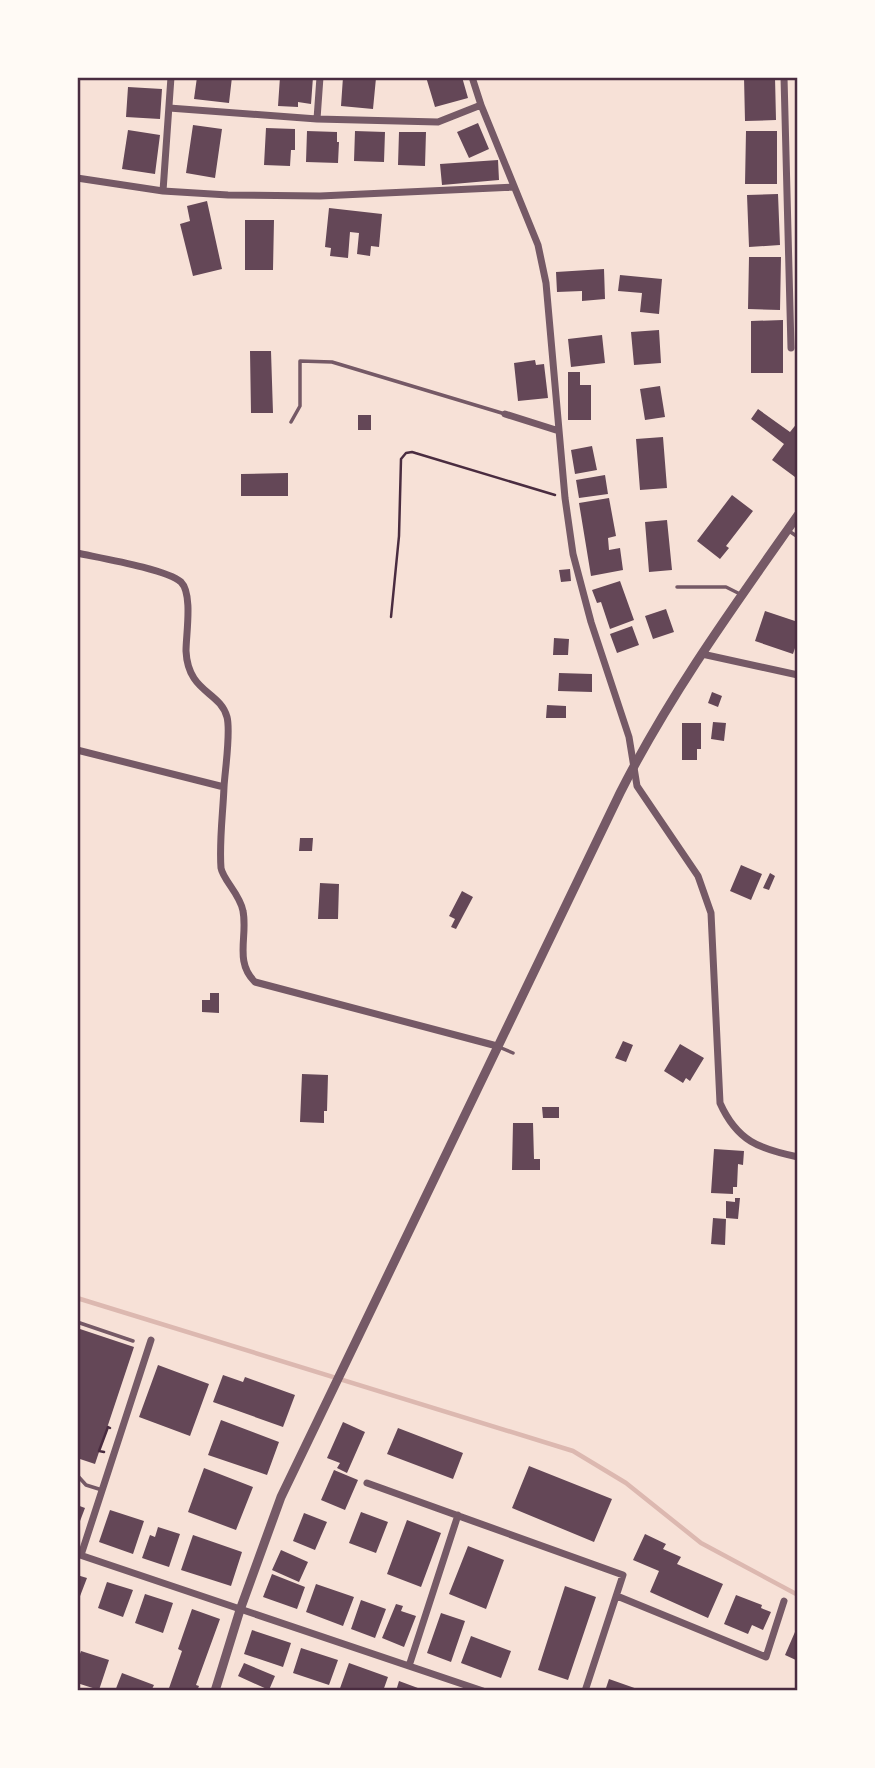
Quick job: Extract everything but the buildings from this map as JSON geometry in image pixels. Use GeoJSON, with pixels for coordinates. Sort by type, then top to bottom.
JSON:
{"type":"FeatureCollection","features":[{"type":"Feature","properties":{"kind":"street"},"geometry":{"type":"LineString","coordinates":[[163,191],[171,77]]}},
{"type":"Feature","properties":{"kind":"street"},"geometry":{"type":"LineString","coordinates":[[317,119],[320,77]]}},
{"type":"Feature","properties":{"kind":"street"},"geometry":{"type":"LineString","coordinates":[[472,77],[538,245],[546,283],[565,498],[581,590],[629,737],[632,769],[637,786],[698,877],[710,913],[720,1103],[728,1121],[748,1141],[775,1152],[798,1157]]}},
{"type":"Feature","properties":{"kind":"street"},"geometry":{"type":"LineString","coordinates":[[784,77],[791,348],[798,338]]}},
{"type":"Feature","properties":{"kind":"street"},"geometry":{"type":"LineString","coordinates":[[169,108],[317,119],[438,122],[481,105]]}},
{"type":"Feature","properties":{"kind":"street"},"geometry":{"type":"LineString","coordinates":[[77,178],[163,191],[320,196],[513,187]]}},
{"type":"Feature","properties":{"kind":"street"},"geometry":{"type":"LineString","coordinates":[[505,414],[559,431]]}},
{"type":"Feature","properties":{"kind":"street"},"geometry":{"type":"LineString","coordinates":[[215,1691],[269,1524],[344,1363],[632,769],[669,703],[798,515]]}},
{"type":"Feature","properties":{"kind":"street"},"geometry":{"type":"LineString","coordinates":[[77,553],[167,575],[182,583],[187,594],[186,654],[191,674],[200,688],[222,706],[228,719],[221,871],[239,897],[244,914],[242,959],[247,974],[255,982],[497,1046]]}},
{"type":"Feature","properties":{"kind":"street"},"geometry":{"type":"LineString","coordinates":[[702,654],[798,676]]}},
{"type":"Feature","properties":{"kind":"street"},"geometry":{"type":"LineString","coordinates":[[77,750],[224,787]]}},
{"type":"Feature","properties":{"kind":"street"},"geometry":{"type":"LineString","coordinates":[[151,1340],[79,1554],[483,1691]]}},
{"type":"Feature","properties":{"kind":"street"},"geometry":{"type":"LineString","coordinates":[[367,1483],[623,1575],[585,1691]]}},
{"type":"Feature","properties":{"kind":"street"},"geometry":{"type":"LineString","coordinates":[[409,1666],[458,1515]]}},
{"type":"Feature","properties":{"kind":"street"},"geometry":{"type":"LineString","coordinates":[[617,1596],[766,1657],[784,1601]]}},
{"type":"Feature","properties":{"kind":"lane"},"geometry":{"type":"LineString","coordinates":[[290,422],[300,406],[300,360],[332,362],[505,414]]}},
{"type":"Feature","properties":{"kind":"lane"},"geometry":{"type":"LineString","coordinates":[[788,530],[798,537]]}},
{"type":"Feature","properties":{"kind":"lane"},"geometry":{"type":"LineString","coordinates":[[677,587],[726,587],[742,595]]}},
{"type":"Feature","properties":{"kind":"lane"},"geometry":{"type":"LineString","coordinates":[[497,1046],[513,1053]]}},
{"type":"Feature","properties":{"kind":"lane"},"geometry":{"type":"LineString","coordinates":[[77,1322],[133,1341]]}},
{"type":"Feature","properties":{"kind":"lane"},"geometry":{"type":"LineString","coordinates":[[77,1475],[86,1485],[102,1490]]}},
{"type":"Feature","properties":{"kind":"path"},"geometry":{"type":"LineString","coordinates":[[391,617],[399,536],[401,459],[406,453],[412,452],[565,498]]}},
{"type":"Feature","properties":{"kind":"waterway"},"geometry":{"type":"LineString","coordinates":[[77,1298],[573,1451],[626,1483],[701,1543],[798,1595]]}}]}
